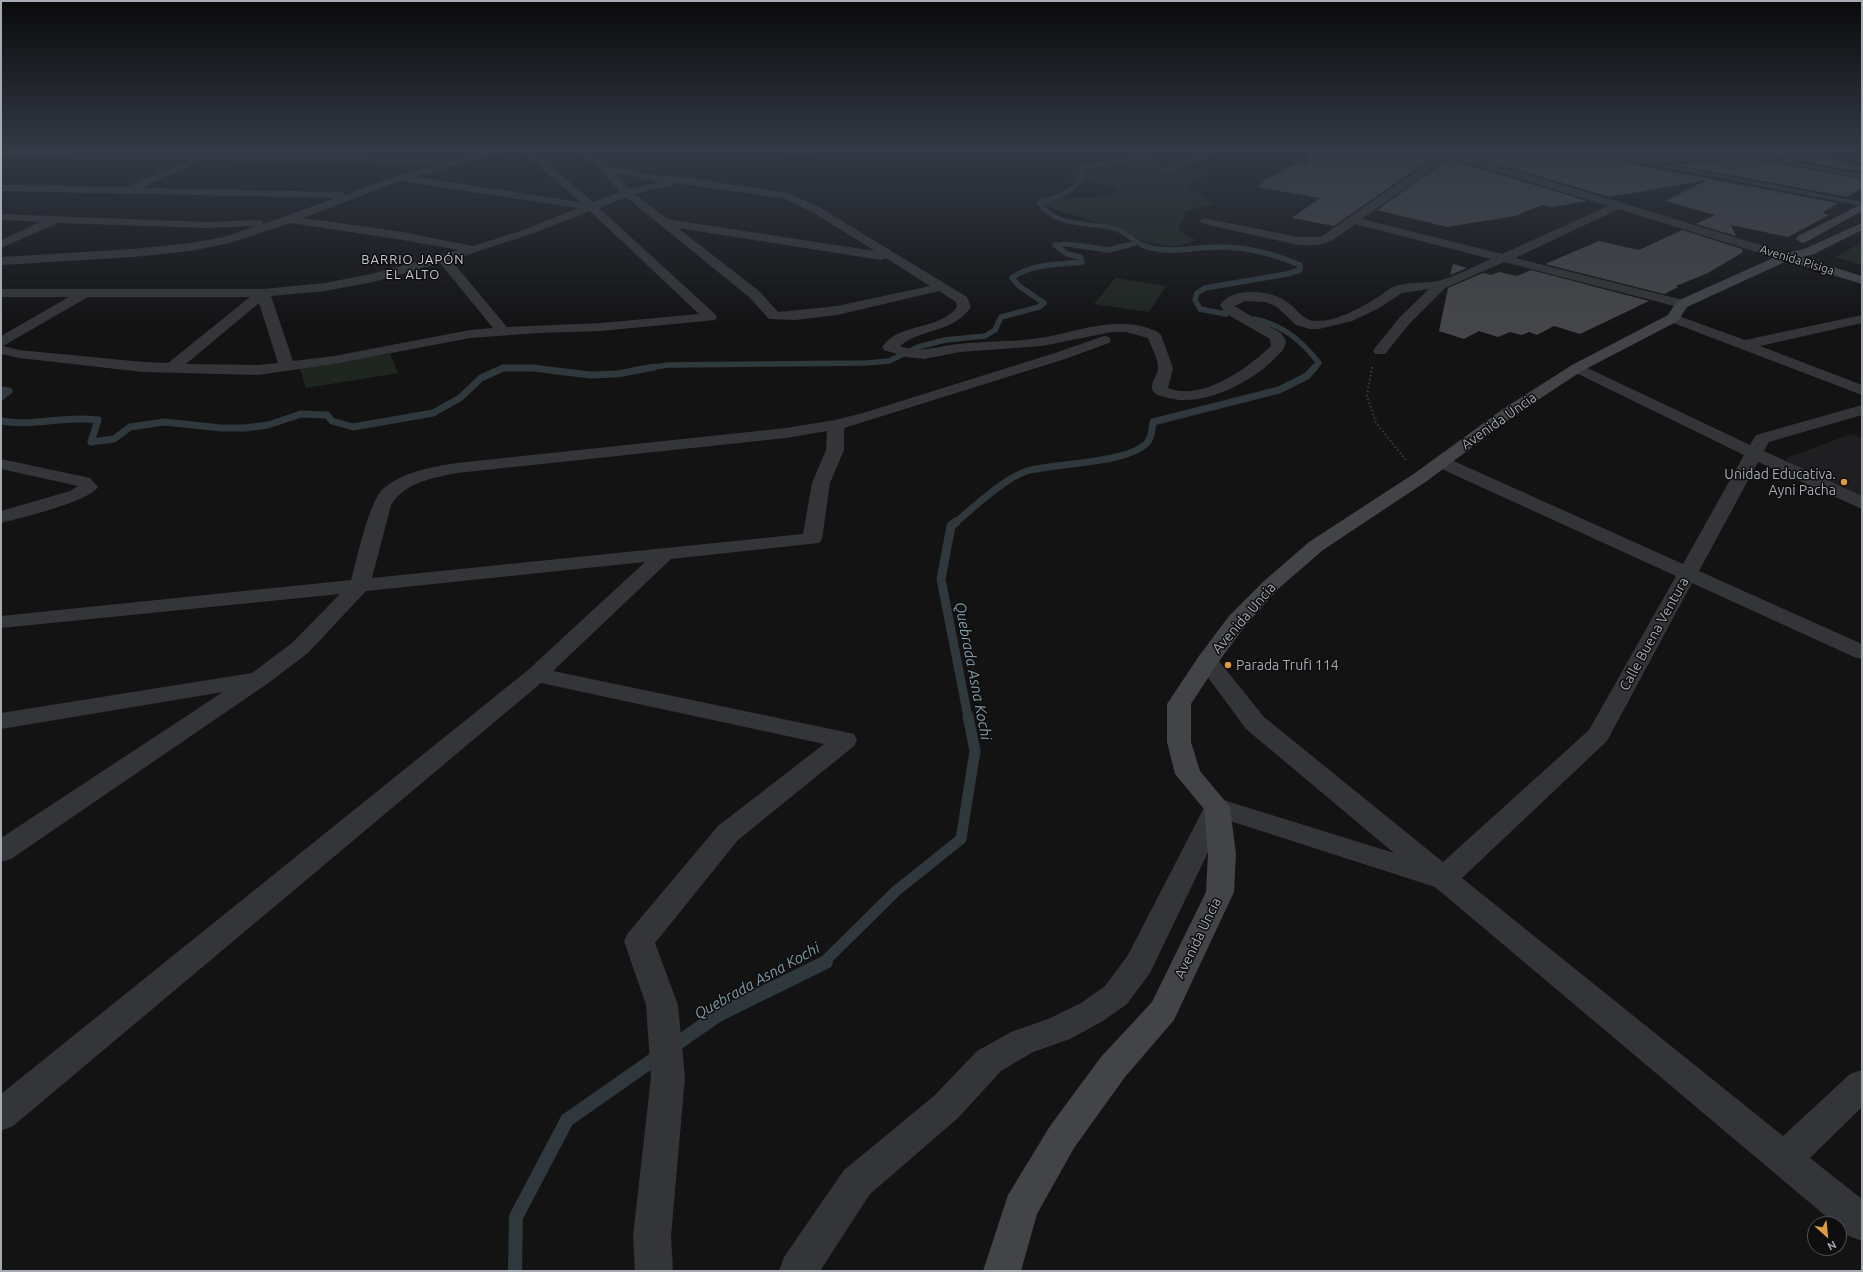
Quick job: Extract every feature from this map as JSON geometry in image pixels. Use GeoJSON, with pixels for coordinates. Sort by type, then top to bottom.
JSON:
{"type":"FeatureCollection","features":[{"type":"Feature","properties":{"kind":"street"},"geometry":{"type":"LineString","coordinates":[[1,261],[96,256],[190,247],[226,240],[320,208]]}},
{"type":"Feature","properties":{"kind":"street"},"geometry":{"type":"LineString","coordinates":[[1,293],[263,293],[297,291],[350,283],[475,249],[530,231],[588,208]]}},
{"type":"Feature","properties":{"kind":"street"},"geometry":{"type":"LineString","coordinates":[[1,350],[34,356],[143,367],[258,370],[334,360],[443,338],[539,329],[601,327],[710,317],[592,208]]}},
{"type":"Feature","properties":{"kind":"street"},"geometry":{"type":"LineString","coordinates":[[646,208],[754,294],[774,316],[796,316],[827,312],[941,287]]}},
{"type":"Feature","properties":{"kind":"street"},"geometry":{"type":"LineString","coordinates":[[813,208],[962,300],[964,307],[961,313],[949,320],[903,337],[889,347],[894,350],[924,355],[960,348],[1043,342],[1090,330],[1122,328],[1136,329],[1154,335],[1157,347],[1166,366],[1165,372],[1159,384],[1160,390],[1180,396],[1190,396],[1242,377],[1255,369],[1278,347],[1276,336],[1230,310],[1227,305],[1230,300],[1251,297],[1274,300],[1283,304],[1299,321],[1309,325],[1320,325],[1336,323],[1403,288],[1413,285],[1440,285]]}},
{"type":"Feature","properties":{"kind":"street"},"geometry":{"type":"LineString","coordinates":[[1204,221],[1312,242],[1325,240],[1370,208]]}},
{"type":"Feature","properties":{"kind":"street"},"geometry":{"type":"LineString","coordinates":[[1380,351],[1405,320],[1440,285],[1504,258],[1612,208]]}},
{"type":"Feature","properties":{"kind":"street","name":"Avenida Pisiga"},"geometry":{"type":"LineString","coordinates":[[1631,208],[1787,251],[1862,280]]}},
{"type":"Feature","properties":{"kind":"street"},"geometry":{"type":"LineString","coordinates":[[1663,208],[1728,228]]}},
{"type":"Feature","properties":{"kind":"street"},"geometry":{"type":"LineString","coordinates":[[1354,220],[1682,304],[1787,251],[1860,208]]}},
{"type":"Feature","properties":{"kind":"street"},"geometry":{"type":"LineString","coordinates":[[1,244],[80,209]]}},
{"type":"Feature","properties":{"kind":"street"},"geometry":{"type":"LineString","coordinates":[[1,217],[58,218],[208,225],[288,220],[397,235],[475,249]]}},
{"type":"Feature","properties":{"kind":"street"},"geometry":{"type":"LineString","coordinates":[[662,222],[890,257]]}},
{"type":"Feature","properties":{"kind":"street"},"geometry":{"type":"LineString","coordinates":[[1787,251],[1808,252],[1862,226]]}},
{"type":"Feature","properties":{"kind":"street","name":"Avenida Pisiga"},"geometry":{"type":"LineString","coordinates":[[1808,252],[1862,268]]}},
{"type":"Feature","properties":{"kind":"street"},"geometry":{"type":"LineString","coordinates":[[443,258],[504,332]]}},
{"type":"Feature","properties":{"kind":"street"},"geometry":{"type":"LineString","coordinates":[[1,342],[85,293]]}},
{"type":"Feature","properties":{"kind":"street"},"geometry":{"type":"LineString","coordinates":[[263,293],[287,366]]}},
{"type":"Feature","properties":{"kind":"street"},"geometry":{"type":"LineString","coordinates":[[171,368],[263,293]]}},
{"type":"Feature","properties":{"kind":"street","name":"Avenida Uncia"},"geometry":{"type":"LineString","coordinates":[[1002,1271],[1021,1208],[1062,1137],[1113,1067],[1163,1011],[1220,892],[1222,854],[1216,807],[1188,774],[1179,742],[1179,704],[1206,661],[1237,621],[1271,585],[1316,546],[1421,477],[1509,412],[1577,368],[1673,318],[1682,304]]}},
{"type":"Feature","properties":{"kind":"street"},"geometry":{"type":"LineString","coordinates":[[1673,318],[1862,390]]}},
{"type":"Feature","properties":{"kind":"street"},"geometry":{"type":"LineString","coordinates":[[1744,346],[1862,319]]}},
{"type":"Feature","properties":{"kind":"street"},"geometry":{"type":"LineString","coordinates":[[1,852],[259,679],[300,648],[360,585],[382,505],[390,492],[406,482],[426,474],[457,468],[779,434],[836,425],[870,416],[1060,356],[1136,329]]}},
{"type":"Feature","properties":{"kind":"street"},"geometry":{"type":"LineString","coordinates":[[1577,368],[1753,453],[1862,503]]}},
{"type":"Feature","properties":{"kind":"street","name":"Calle Buena Ventura"},"geometry":{"type":"LineString","coordinates":[[1443,878],[1598,735],[1762,439],[1862,410]]}},
{"type":"Feature","properties":{"kind":"street"},"geometry":{"type":"LineString","coordinates":[[1,622],[812,539],[821,483],[835,450],[836,425]]}},
{"type":"Feature","properties":{"kind":"street"},"geometry":{"type":"LineString","coordinates":[[1441,462],[1862,652]]}},
{"type":"Feature","properties":{"kind":"street"},"geometry":{"type":"LineString","coordinates":[[1,464],[84,482],[89,487],[76,495],[1,517]]}},
{"type":"Feature","properties":{"kind":"street"},"geometry":{"type":"LineString","coordinates":[[1,1115],[536,675],[666,554]]}},
{"type":"Feature","properties":{"kind":"street"},"geometry":{"type":"LineString","coordinates":[[1206,661],[1255,724],[1862,1223]]}},
{"type":"Feature","properties":{"kind":"street"},"geometry":{"type":"LineString","coordinates":[[536,675],[845,740],[728,833],[639,941],[662,1005],[668,1077],[652,1236],[654,1271]]}},
{"type":"Feature","properties":{"kind":"street"},"geometry":{"type":"LineString","coordinates":[[1,721],[259,679]]}},
{"type":"Feature","properties":{"kind":"street"},"geometry":{"type":"LineString","coordinates":[[798,1271],[858,1182],[946,1107],[989,1061],[1022,1042],[1059,1029],[1092,1012],[1116,995],[1139,964],[1216,807],[1443,878]]}},
{"type":"Feature","properties":{"kind":"street"},"geometry":{"type":"LineString","coordinates":[[1784,1159],[1862,1085]]}},
{"type":"Feature","properties":{"kind":"path"},"geometry":{"type":"LineString","coordinates":[[1380,351],[1373,363],[1368,396],[1376,423],[1421,477]]}},
{"type":"Feature","properties":{"kind":"shaded area"},"geometry":{"type":"Polygon","coordinates":[[[1052,208],[1197,208],[1186,211],[1178,230],[1196,240],[1175,247],[1146,242],[1103,224],[1052,208]]]}},
{"type":"Feature","properties":{"kind":"shaded area"},"geometry":{"type":"Polygon","coordinates":[[[1862,242],[1862,265],[1836,257],[1862,242]]]}},
{"type":"Feature","properties":{"kind":"shaded area"},"geometry":{"type":"Polygon","coordinates":[[[1115,278],[1166,286],[1149,312],[1094,304],[1115,278]]]}},
{"type":"Feature","properties":{"kind":"shaded area"},"geometry":{"type":"Polygon","coordinates":[[[390,354],[398,373],[306,388],[300,369],[390,354]]]}},
{"type":"Feature","properties":{"kind":"shaded area","name":"Unidad Educativa. Ayni Pacha"},"geometry":{"type":"Polygon","coordinates":[[[1851,434],[1862,438],[1862,498],[1787,462],[1786,458],[1851,434]]]}},
{"type":"Feature","properties":{"kind":"building"},"geometry":{"type":"Polygon","coordinates":[[[1305,208],[1359,208],[1334,226],[1292,218],[1305,208]]]}},
{"type":"Feature","properties":{"kind":"building"},"geometry":{"type":"Polygon","coordinates":[[[1379,208],[1534,208],[1515,216],[1447,227],[1377,210],[1379,208]]]}},
{"type":"Feature","properties":{"kind":"building"},"geometry":{"type":"Polygon","coordinates":[[[1691,208],[1829,208],[1822,213],[1829,215],[1788,237],[1731,225],[1736,236],[1696,224],[1715,215],[1691,208]]]}},
{"type":"Feature","properties":{"kind":"building"},"geometry":{"type":"Polygon","coordinates":[[[1682,230],[1742,249],[1743,252],[1708,273],[1676,286],[1678,287],[1664,294],[1545,264],[1599,241],[1639,250],[1682,230]]]}},
{"type":"Feature","properties":{"kind":"building"},"geometry":{"type":"Polygon","coordinates":[[[1453,264],[1467,268],[1450,275],[1453,264]]]}},
{"type":"Feature","properties":{"kind":"building"},"geometry":{"type":"Polygon","coordinates":[[[1531,270],[1649,301],[1580,334],[1554,326],[1537,335],[1529,332],[1522,335],[1510,332],[1498,337],[1479,331],[1464,339],[1439,331],[1448,288],[1483,273],[1491,275],[1499,272],[1517,276],[1531,270]]]}},
{"type":"Feature","properties":{"kind":"waterway","name":"Quebrada Asna Kochi"},"geometry":{"type":"LineString","coordinates":[[1044,208],[1047,212],[1065,221],[1105,226],[1116,229],[1145,246]]}},
{"type":"Feature","properties":{"kind":"waterway","name":"Quebrada Asna Kochi"},"geometry":{"type":"LineString","coordinates":[[1128,245],[1136,243]]}},
{"type":"Feature","properties":{"kind":"waterway"},"geometry":{"type":"LineString","coordinates":[[1055,245],[1065,244],[1081,246]]}},
{"type":"Feature","properties":{"kind":"waterway"},"geometry":{"type":"LineString","coordinates":[[649,368],[668,365],[866,363],[889,361],[918,347],[945,340],[985,336],[995,330],[1001,317],[1039,307],[1044,303],[1019,286],[1012,278],[1020,273],[1037,267],[1082,262],[1080,257],[1067,254],[1055,245]]}},
{"type":"Feature","properties":{"kind":"waterway"},"geometry":{"type":"LineString","coordinates":[[1074,245],[1081,246]]}},
{"type":"Feature","properties":{"kind":"waterway"},"geometry":{"type":"LineString","coordinates":[[1081,246],[1109,250],[1128,245]]}},
{"type":"Feature","properties":{"kind":"waterway"},"geometry":{"type":"LineString","coordinates":[[1124,246],[1128,245]]}},
{"type":"Feature","properties":{"kind":"waterway","name":"Quebrada Asna Kochi"},"geometry":{"type":"LineString","coordinates":[[1145,246],[1161,250],[1209,247],[1240,248],[1270,254],[1300,265],[1300,270],[1287,274],[1205,288],[1197,293],[1195,300],[1200,309],[1226,314]]}},
{"type":"Feature","properties":{"kind":"waterway","name":"Quebrada Asna Kochi"},"geometry":{"type":"LineString","coordinates":[[1254,319],[1274,325],[1291,335],[1305,347],[1319,363],[1315,367]]}},
{"type":"Feature","properties":{"kind":"waterway"},"geometry":{"type":"LineString","coordinates":[[533,368],[590,375],[617,374],[654,367]]}},
{"type":"Feature","properties":{"kind":"waterway","name":"Quebrada Asna Kochi"},"geometry":{"type":"LineString","coordinates":[[955,523],[1000,486],[1019,474],[1039,468],[1092,462],[1127,454],[1141,448],[1149,440],[1153,422],[1279,390],[1307,376],[1315,367]]}},
{"type":"Feature","properties":{"kind":"waterway"},"geometry":{"type":"LineString","coordinates":[[1,421],[25,423],[74,419],[98,420],[91,442],[114,439],[130,427],[164,422],[221,428],[245,428],[268,425],[301,414],[327,415],[332,421],[353,427],[433,413],[460,398],[481,378],[503,368]]}},
{"type":"Feature","properties":{"kind":"waterway"},"geometry":{"type":"LineString","coordinates":[[503,368],[533,368]]}},
{"type":"Feature","properties":{"kind":"waterway"},"geometry":{"type":"LineString","coordinates":[[1,390],[9,391],[1,397]]}},
{"type":"Feature","properties":{"kind":"waterway","name":"Quebrada Asna Kochi"},"geometry":{"type":"LineString","coordinates":[[956,522],[951,526],[941,579],[968,717]]}},
{"type":"Feature","properties":{"kind":"waterway","name":"Quebrada Asna Kochi"},"geometry":{"type":"LineString","coordinates":[[823,963],[896,891],[961,839],[975,751],[968,716]]}},
{"type":"Feature","properties":{"kind":"waterway","name":"Quebrada Asna Kochi"},"geometry":{"type":"LineString","coordinates":[[672,1047],[718,1015],[826,962]]}},
{"type":"Feature","properties":{"kind":"waterway","name":"Quebrada Asna Kochi"},"geometry":{"type":"LineString","coordinates":[[515,1271],[516,1217],[567,1120],[660,1055]]}},
{"type":"Feature","properties":{"kind":"place","name":"Unidad Educativa. Ayni Pacha"},"geometry":{"type":"Point","coordinates":[1844,482]}},
{"type":"Feature","properties":{"kind":"place","name":"Parada Trufi 114"},"geometry":{"type":"Point","coordinates":[1228,665]}},
{"type":"Feature","properties":{"kind":"district","name":"BARRIO JAPÓN EL ALTO"},"geometry":{"type":"Point","coordinates":[413,268]}}]}
